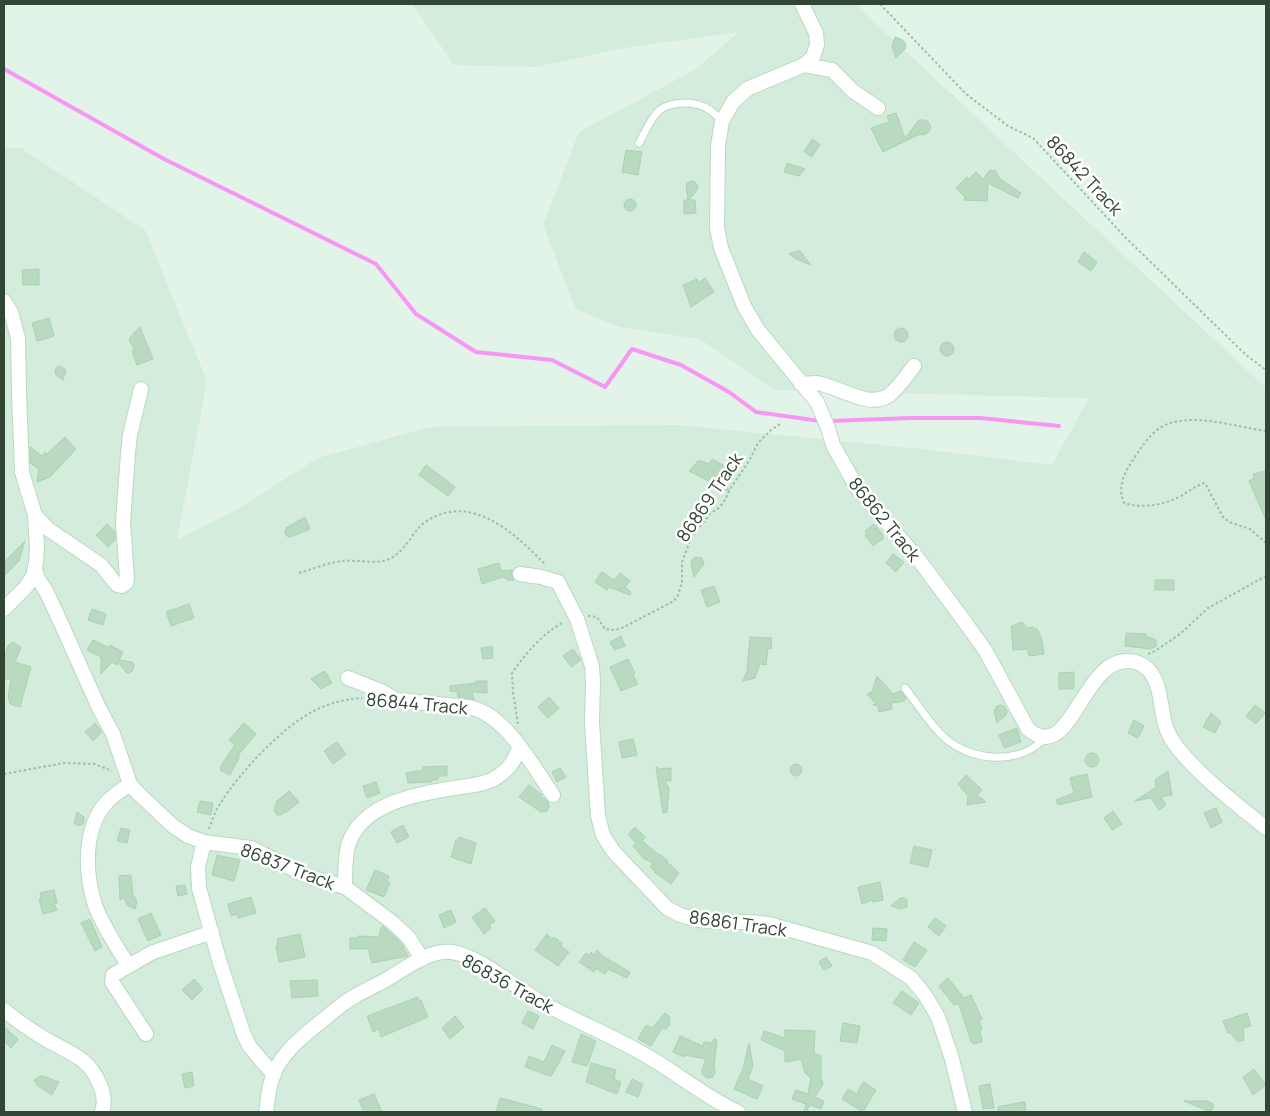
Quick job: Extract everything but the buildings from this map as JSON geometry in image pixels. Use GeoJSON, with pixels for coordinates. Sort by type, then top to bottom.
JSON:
{"type":"FeatureCollection","features":[{"type":"Feature","properties":{"kind":"street"},"geometry":{"type":"LineString","coordinates":[[802,4],[816,33],[817,45],[812,57],[804,64]]}},
{"type":"Feature","properties":{"kind":"street"},"geometry":{"type":"LineString","coordinates":[[804,64],[832,70],[853,91],[878,108]]}},
{"type":"Feature","properties":{"kind":"street","name":"86862 Track"},"geometry":{"type":"LineString","coordinates":[[804,64],[747,89],[733,102],[722,120],[718,156],[717,228],[721,248],[741,297],[758,330],[817,402],[833,446],[857,488],[919,560],[951,602],[984,650],[1028,729],[1036,736],[1046,737]]}},
{"type":"Feature","properties":{"kind":"street"},"geometry":{"type":"LineString","coordinates":[[4,301],[11,312],[18,338],[18,391],[22,472],[35,515],[37,547],[33,576],[26,587],[4,609]]}},
{"type":"Feature","properties":{"kind":"street"},"geometry":{"type":"LineString","coordinates":[[801,384],[817,383],[870,400],[880,399],[888,396],[914,366]]}},
{"type":"Feature","properties":{"kind":"street"},"geometry":{"type":"LineString","coordinates":[[35,515],[48,529],[101,565],[117,586],[122,586],[126,583],[123,523],[128,453],[130,435],[141,389]]}},
{"type":"Feature","properties":{"kind":"street"},"geometry":{"type":"LineString","coordinates":[[35,569],[99,708],[114,734],[130,784],[106,802],[91,832],[88,857],[95,906],[128,965]]}},
{"type":"Feature","properties":{"kind":"street"},"geometry":{"type":"LineString","coordinates":[[520,574],[558,582]]}},
{"type":"Feature","properties":{"kind":"street","name":"86861 Track"},"geometry":{"type":"LineString","coordinates":[[558,582],[577,619],[592,666],[592,722],[598,816],[603,835],[613,852],[667,908],[680,915],[699,920],[769,924],[872,953],[911,978],[925,995],[938,1017],[952,1059],[965,1112]]}},
{"type":"Feature","properties":{"kind":"street"},"geometry":{"type":"LineString","coordinates":[[1046,737],[1056,734],[1065,725],[1089,686],[1100,673],[1114,664],[1127,661],[1143,665],[1152,673],[1157,685],[1167,731],[1173,742],[1211,782],[1266,828]]}},
{"type":"Feature","properties":{"kind":"street","name":"86844 Track"},"geometry":{"type":"LineString","coordinates":[[348,678],[383,692],[396,700],[478,709],[500,724],[509,733],[553,795]]}},
{"type":"Feature","properties":{"kind":"street"},"geometry":{"type":"LineString","coordinates":[[344,887],[348,845],[358,827],[374,813],[387,805],[408,797],[486,783],[496,778],[511,764],[519,747]]}},
{"type":"Feature","properties":{"kind":"street","name":"86837 Track"},"geometry":{"type":"LineString","coordinates":[[130,784],[174,826],[188,836],[204,842],[251,848],[307,876],[344,887],[392,922],[409,938],[422,958]]}},
{"type":"Feature","properties":{"kind":"street"},"geometry":{"type":"LineString","coordinates":[[204,842],[198,868],[199,888],[212,932],[244,1035],[250,1047],[274,1074]]}},
{"type":"Feature","properties":{"kind":"street"},"geometry":{"type":"LineString","coordinates":[[146,1034],[112,982],[113,974],[152,953],[212,932]]}},
{"type":"Feature","properties":{"kind":"street","name":"86836 Track"},"geometry":{"type":"LineString","coordinates":[[266,1112],[271,1081],[279,1063],[294,1044],[340,1006],[359,993],[381,983],[422,958],[438,953],[452,952],[470,958],[541,1002],[650,1058],[723,1105],[738,1112]]}},
{"type":"Feature","properties":{"kind":"street"},"geometry":{"type":"LineString","coordinates":[[4,1010],[22,1024],[84,1061],[95,1076],[102,1092],[104,1107],[102,1112]]}},
{"type":"Feature","properties":{"kind":"lane"},"geometry":{"type":"LineString","coordinates":[[639,143],[655,115],[662,108],[687,104],[698,105],[709,110],[722,120]]}},
{"type":"Feature","properties":{"kind":"lane"},"geometry":{"type":"LineString","coordinates":[[905,688],[943,737],[970,754],[986,757],[1010,757],[1032,750],[1046,737]]}},
{"type":"Feature","properties":{"kind":"path","name":"86842 Track"},"geometry":{"type":"LineString","coordinates":[[880,4],[966,94],[1008,126],[1033,138],[1125,237],[1246,355],[1266,370]]}},
{"type":"Feature","properties":{"kind":"path"},"geometry":{"type":"LineString","coordinates":[[1266,431],[1194,419],[1174,421],[1155,431],[1144,443],[1128,467],[1120,487],[1124,503],[1142,507],[1173,499],[1205,483],[1223,517],[1229,522],[1250,529],[1266,543]]}},
{"type":"Feature","properties":{"kind":"path","name":"86869 Track"},"geometry":{"type":"LineString","coordinates":[[519,727],[512,673],[526,655],[545,635],[566,621],[591,615],[597,617],[605,628],[612,630],[620,629],[674,602],[682,582],[682,562],[691,538],[710,514],[725,500],[758,443],[770,430],[780,424]]}},
{"type":"Feature","properties":{"kind":"path"},"geometry":{"type":"LineString","coordinates":[[299,573],[343,561],[387,560],[394,557],[430,518],[460,511],[477,513],[514,534],[551,569],[558,582]]}},
{"type":"Feature","properties":{"kind":"path"},"geometry":{"type":"LineString","coordinates":[[1127,661],[1155,651],[1180,634],[1208,608],[1266,576]]}},
{"type":"Feature","properties":{"kind":"path","name":"86844 Track"},"geometry":{"type":"LineString","coordinates":[[204,842],[219,805],[249,767],[287,728],[314,711],[344,699],[370,699]]}},
{"type":"Feature","properties":{"kind":"path"},"geometry":{"type":"LineString","coordinates":[[4,774],[64,763],[95,764],[112,771],[130,784]]}},
{"type":"Feature","properties":{"kind":"shaded area"},"geometry":{"type":"Polygon","coordinates":[[[412,4],[855,4],[1266,388],[1266,1112],[4,1112],[4,148],[21,148],[145,230],[207,381],[177,540],[238,509],[318,458],[430,427],[677,425],[912,448],[1052,465],[1089,398],[774,390],[700,339],[620,327],[576,309],[543,225],[579,132],[696,69],[739,32],[630,47],[535,67],[454,65],[412,4]]]}},
{"type":"Feature","properties":{"kind":"waterway"},"geometry":{"type":"LineString","coordinates":[[4,69],[164,159],[376,264],[416,314],[476,352],[552,360],[605,387],[632,349],[681,365],[729,392],[756,412],[820,421]]}},
{"type":"Feature","properties":{"kind":"waterway"},"geometry":{"type":"LineString","coordinates":[[830,421],[980,418],[1059,426]]}}]}
